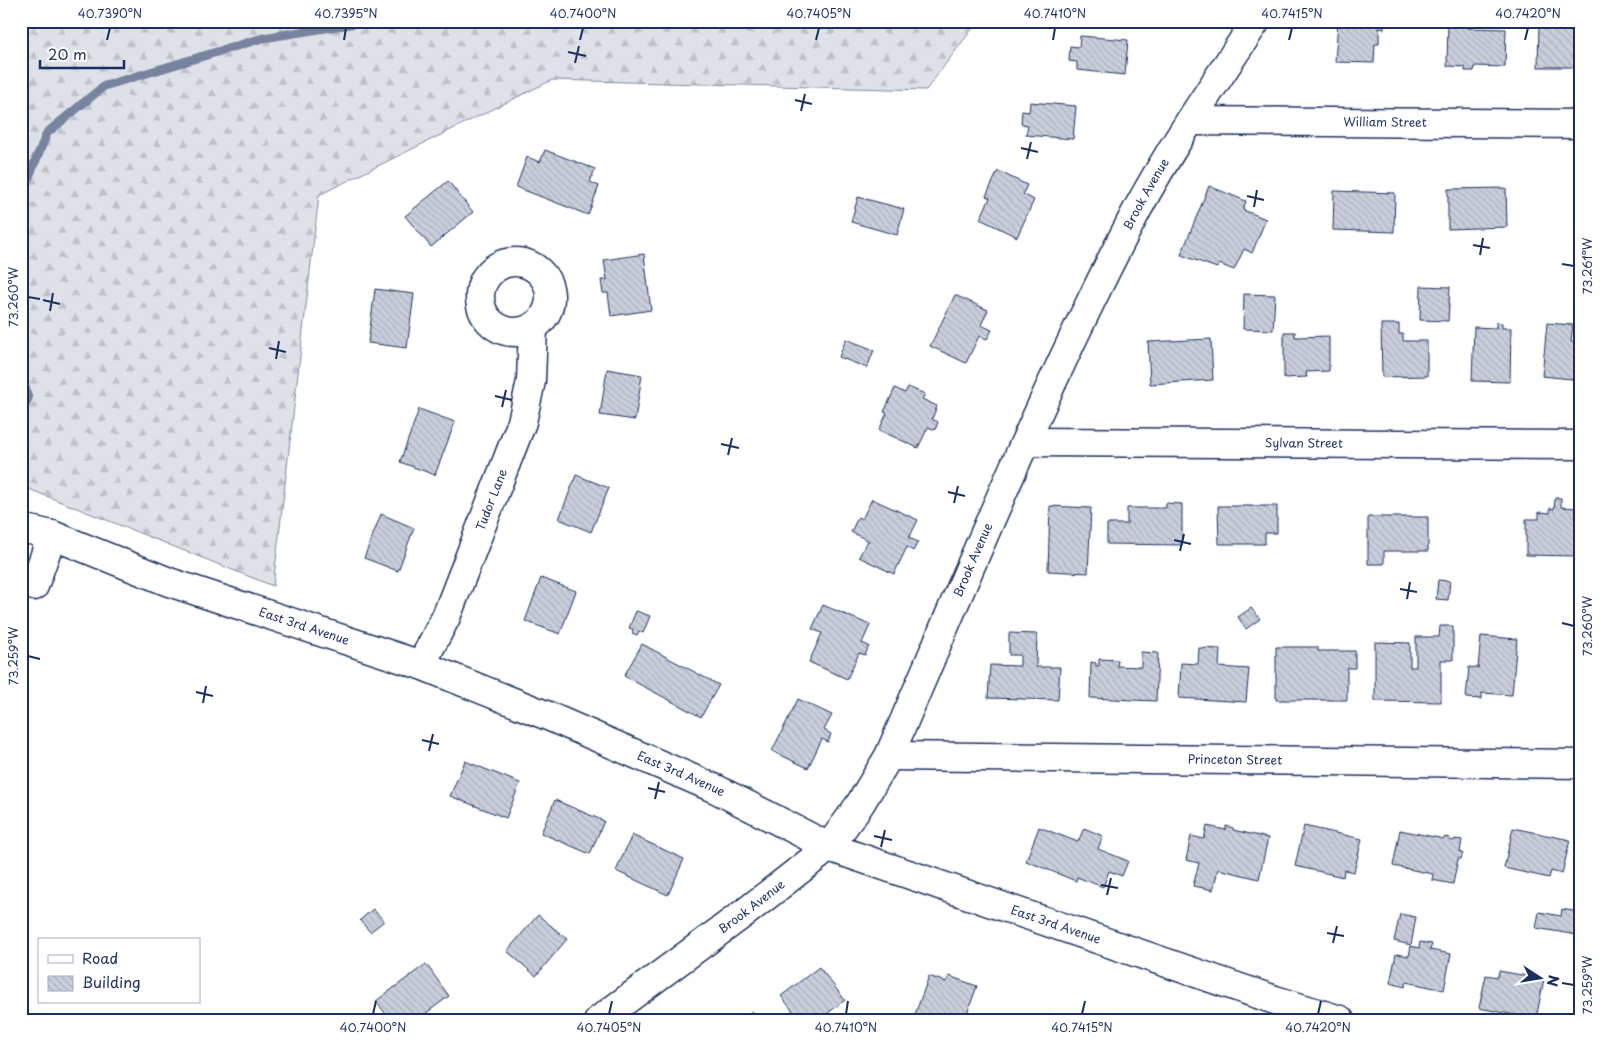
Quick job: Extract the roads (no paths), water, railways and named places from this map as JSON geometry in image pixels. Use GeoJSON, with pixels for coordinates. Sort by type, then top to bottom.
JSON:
{"type":"FeatureCollection","features":[{"type":"Feature","properties":{"kind":"street","name":"Brook Avenue"},"geometry":{"type":"LineString","coordinates":[[598,1020],[747,911],[829,846],[860,804],[889,756],[1026,442],[1084,315],[1138,208],[1190,121],[1256,21]]}},
{"type":"Feature","properties":{"kind":"street","name":"William Street"},"geometry":{"type":"LineString","coordinates":[[1190,121],[1581,124]]}},
{"type":"Feature","properties":{"kind":"street","name":"Tudor Lane"},"geometry":{"type":"LineString","coordinates":[[421,665],[446,617],[522,422],[531,381],[533,327]]}},
{"type":"Feature","properties":{"kind":"street","name":"Sylvan Street"},"geometry":{"type":"LineString","coordinates":[[1026,442],[1581,445]]}},
{"type":"Feature","properties":{"kind":"street","name":"East 3rd Avenue"},"geometry":{"type":"LineString","coordinates":[[21,528],[52,535],[169,582],[421,665],[548,716],[716,789],[829,846],[1274,1010],[1340,1020]]}},
{"type":"Feature","properties":{"kind":"street"},"geometry":{"type":"LineString","coordinates":[[34,586],[52,535]]}},
{"type":"Feature","properties":{"kind":"street","name":"Princeton Street"},"geometry":{"type":"LineString","coordinates":[[889,756],[1581,764]]}},
{"type":"Feature","properties":{"kind":"waterway"},"geometry":{"type":"LineString","coordinates":[[21,196],[47,133],[104,86],[263,38],[369,21]]}},
{"type":"Feature","properties":{"kind":"waterway"},"geometry":{"type":"LineString","coordinates":[[21,374],[28,398],[21,415]]}}]}
